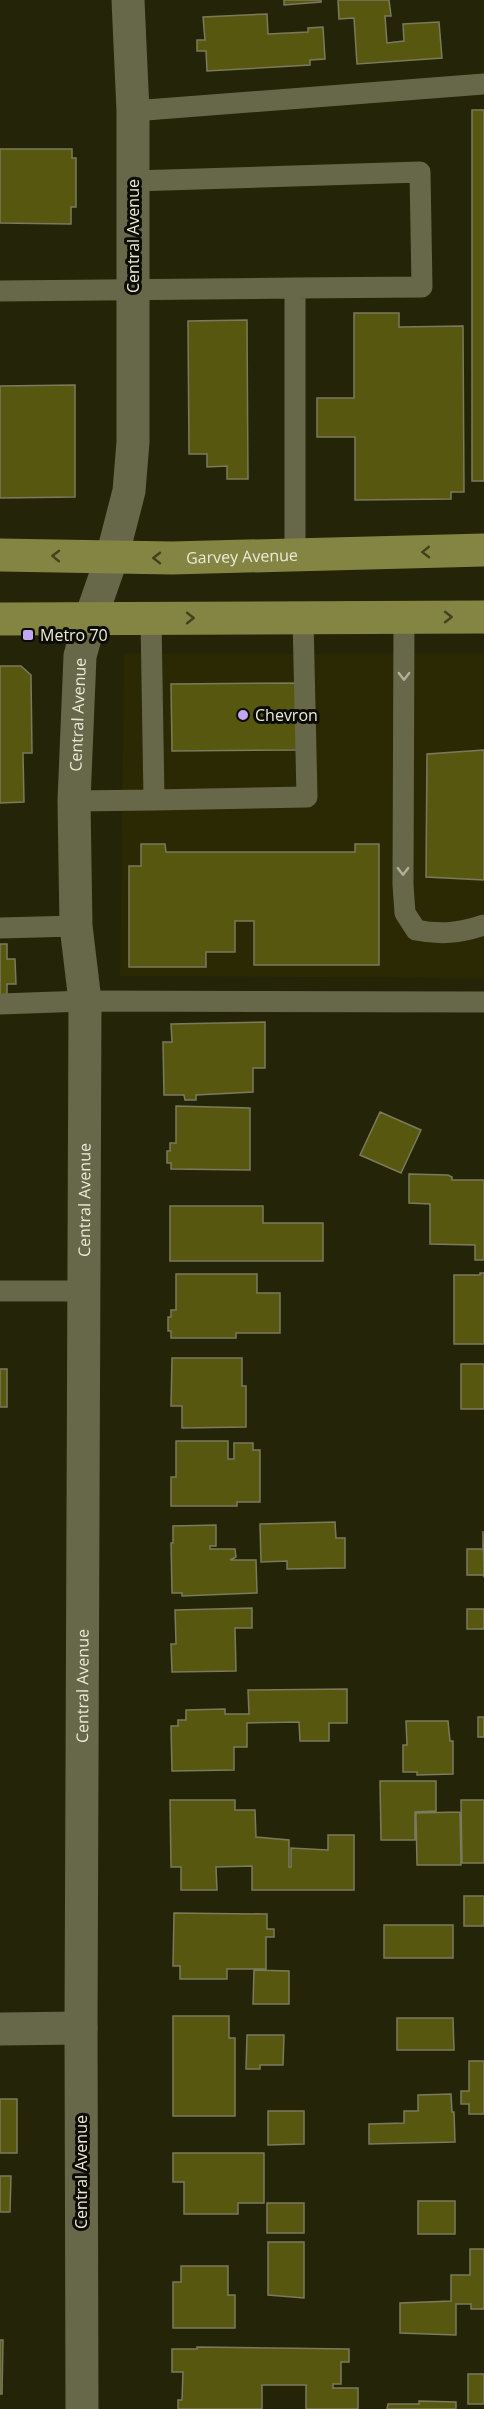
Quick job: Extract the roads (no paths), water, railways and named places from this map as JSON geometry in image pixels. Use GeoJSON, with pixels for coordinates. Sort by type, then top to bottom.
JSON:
{"type":"FeatureCollection","features":[{"type":"Feature","properties":{"kind":"main road","name":"Garvey Avenue"},"geometry":{"type":"LineString","coordinates":[[0,555],[112,557],[484,550]]}},
{"type":"Feature","properties":{"kind":"main road"},"geometry":{"type":"LineString","coordinates":[[0,619],[484,617]]}},
{"type":"Feature","properties":{"kind":"street","name":"Central Avenue"},"geometry":{"type":"LineString","coordinates":[[82,2409],[81,2028],[85,1001],[76,926],[74,801],[80,656],[112,557],[129,491],[133,442],[133,111],[128,0]]}},
{"type":"Feature","properties":{"kind":"street"},"geometry":{"type":"LineString","coordinates":[[0,2029],[81,2028]]}},
{"type":"Feature","properties":{"kind":"lane"},"geometry":{"type":"LineString","coordinates":[[133,111],[484,84]]}},
{"type":"Feature","properties":{"kind":"lane"},"geometry":{"type":"LineString","coordinates":[[0,291],[422,287],[420,172],[133,181]]}},
{"type":"Feature","properties":{"kind":"lane"},"geometry":{"type":"LineString","coordinates":[[295,288],[295,555]]}},
{"type":"Feature","properties":{"kind":"lane"},"geometry":{"type":"LineString","coordinates":[[404,617],[403,885],[405,913],[416,930],[435,934],[463,933],[484,925]]}},
{"type":"Feature","properties":{"kind":"lane"},"geometry":{"type":"LineString","coordinates":[[74,801],[307,797],[303,618]]}},
{"type":"Feature","properties":{"kind":"lane"},"geometry":{"type":"LineString","coordinates":[[152,619],[154,800]]}},
{"type":"Feature","properties":{"kind":"lane"},"geometry":{"type":"LineString","coordinates":[[0,928],[76,926]]}},
{"type":"Feature","properties":{"kind":"lane"},"geometry":{"type":"LineString","coordinates":[[0,1004],[85,1001],[484,1002]]}},
{"type":"Feature","properties":{"kind":"lane"},"geometry":{"type":"LineString","coordinates":[[0,1291],[85,1291]]}},
{"type":"Feature","properties":{"kind":"place","name":"Metro 70"},"geometry":{"type":"Point","coordinates":[28,635]}},
{"type":"Feature","properties":{"kind":"place","name":"Chevron"},"geometry":{"type":"Point","coordinates":[243,715]}}]}
